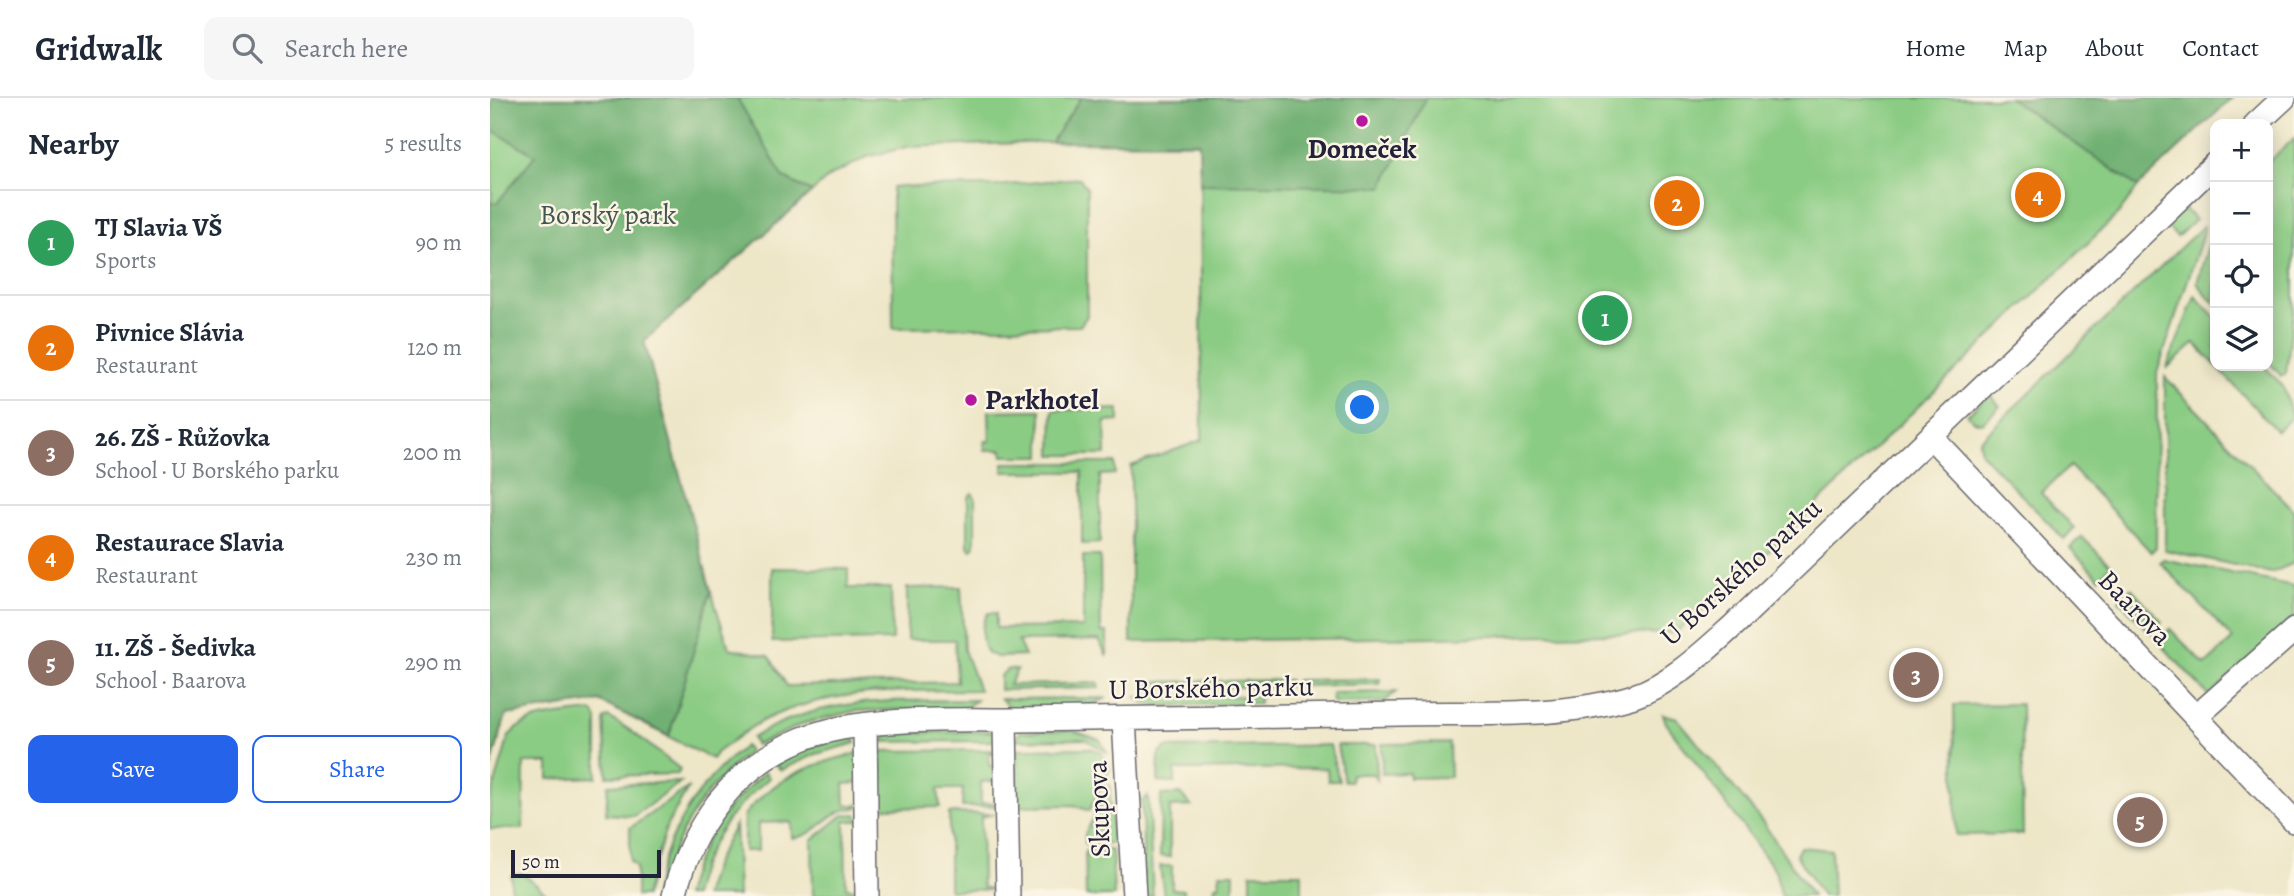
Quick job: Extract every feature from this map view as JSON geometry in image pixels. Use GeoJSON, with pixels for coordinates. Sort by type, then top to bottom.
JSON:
{"type":"FeatureCollection","features":[{"type":"Feature","properties":{"kind":"street"},"geometry":{"type":"LineString","coordinates":[[2261,119],[2284,98]]}},
{"type":"Feature","properties":{"kind":"street","name":"U Borského parku"},"geometry":{"type":"LineString","coordinates":[[674,896],[680,871],[696,833],[715,805],[741,776],[763,759],[803,738],[865,725],[1538,710],[1635,696],[1699,656],[1726,633],[2210,169]]}},
{"type":"Feature","properties":{"kind":"street","name":"Baarova"},"geometry":{"type":"LineString","coordinates":[[1931,436],[2294,821]]}},
{"type":"Feature","properties":{"kind":"street"},"geometry":{"type":"LineString","coordinates":[[2197,716],[2294,630]]}},
{"type":"Feature","properties":{"kind":"street","name":"Skupova"},"geometry":{"type":"LineString","coordinates":[[1124,719],[1133,896]]}},
{"type":"Feature","properties":{"kind":"street"},"geometry":{"type":"LineString","coordinates":[[1005,720],[1008,896]]}},
{"type":"Feature","properties":{"kind":"street"},"geometry":{"type":"LineString","coordinates":[[865,725],[867,896]]}},
{"type":"Feature","properties":{"kind":"green space"},"geometry":{"type":"Polygon","coordinates":[[[492,98],[2232,98],[2138,187],[2119,213],[1728,590],[1675,633],[1131,642],[1131,466],[1202,440],[1200,143],[1051,142],[907,147],[867,157],[830,176],[644,341],[711,591],[729,648],[769,656],[787,686],[957,682],[955,640],[907,640],[907,588],[961,587],[964,650],[979,690],[871,693],[817,701],[760,722],[717,752],[712,759],[599,701],[506,715],[490,770],[492,98]]]}},
{"type":"Feature","properties":{"kind":"green space","name":"Borský park"},"geometry":{"type":"Polygon","coordinates":[[[492,98],[737,98],[784,178],[812,192],[644,341],[711,591],[669,736],[599,701],[506,715],[490,770],[490,203],[497,203],[535,155],[490,129],[492,98]]]}},
{"type":"Feature","properties":{"kind":"green space"},"geometry":{"type":"Polygon","coordinates":[[[1081,98],[1426,98],[1383,187],[1200,184],[1199,142],[1051,142],[1081,98]]]}},
{"type":"Feature","properties":{"kind":"green space"},"geometry":{"type":"Polygon","coordinates":[[[2009,98],[2232,98],[2138,187],[2009,98]]]}},
{"type":"Feature","properties":{"kind":"green space"},"geometry":{"type":"Polygon","coordinates":[[[2294,138],[2294,307],[2286,373],[2281,376],[2273,367],[2273,158],[2294,138]]]}},
{"type":"Feature","properties":{"kind":"green space"},"geometry":{"type":"Polygon","coordinates":[[[1080,178],[1087,189],[1087,316],[1080,326],[893,328],[892,187],[995,186],[1080,178]]]}},
{"type":"Feature","properties":{"kind":"green space"},"geometry":{"type":"Polygon","coordinates":[[[2184,208],[2195,220],[2177,237],[2165,225],[2184,208]]]}},
{"type":"Feature","properties":{"kind":"green space"},"geometry":{"type":"Polygon","coordinates":[[[2203,226],[2204,231],[2157,373],[2156,547],[2151,552],[2070,466],[2041,493],[2074,528],[2064,539],[1981,453],[1979,441],[2203,226]]]}},
{"type":"Feature","properties":{"kind":"green space"},"geometry":{"type":"Polygon","coordinates":[[[2210,240],[2210,298],[2197,283],[2210,240]]]}},
{"type":"Feature","properties":{"kind":"green space"},"geometry":{"type":"Polygon","coordinates":[[[2195,296],[2210,312],[2210,360],[2195,343],[2166,369],[2195,296]]]}},
{"type":"Feature","properties":{"kind":"green space"},"geometry":{"type":"Polygon","coordinates":[[[2221,371],[2269,371],[2283,386],[2292,417],[2277,431],[2221,371]]]}},
{"type":"Feature","properties":{"kind":"green space"},"geometry":{"type":"Polygon","coordinates":[[[2165,377],[2294,511],[2294,563],[2271,573],[2165,550],[2165,377]]]}},
{"type":"Feature","properties":{"kind":"green space"},"geometry":{"type":"Polygon","coordinates":[[[1989,394],[2000,406],[1982,423],[1974,421],[1967,415],[1989,394]]]}},
{"type":"Feature","properties":{"kind":"green space"},"geometry":{"type":"Polygon","coordinates":[[[1119,409],[1119,421],[1105,422],[1106,455],[1052,455],[1053,410],[1119,409]]]}},
{"type":"Feature","properties":{"kind":"green space"},"geometry":{"type":"Polygon","coordinates":[[[1041,410],[1041,456],[1003,456],[1002,450],[985,450],[985,441],[990,441],[989,411],[1041,410]]]}},
{"type":"Feature","properties":{"kind":"green space"},"geometry":{"type":"Polygon","coordinates":[[[1003,463],[1115,463],[1115,474],[1100,475],[1100,543],[1082,544],[1082,472],[1003,472],[1003,463]]]}},
{"type":"Feature","properties":{"kind":"green space"},"geometry":{"type":"Polygon","coordinates":[[[972,493],[975,497],[975,546],[972,550],[968,546],[968,497],[972,493]]]}},
{"type":"Feature","properties":{"kind":"green space"},"geometry":{"type":"Polygon","coordinates":[[[2082,537],[2111,566],[2099,578],[2070,548],[2082,537]]]}},
{"type":"Feature","properties":{"kind":"green space"},"geometry":{"type":"Polygon","coordinates":[[[1083,556],[1100,556],[1101,632],[1107,632],[1107,656],[1099,640],[1018,641],[1025,656],[997,657],[988,654],[982,634],[988,613],[996,613],[996,628],[1083,627],[1083,556]]]}},
{"type":"Feature","properties":{"kind":"green space"},"geometry":{"type":"Polygon","coordinates":[[[2163,559],[2294,586],[2294,617],[2209,696],[2158,641],[2170,629],[2205,665],[2233,639],[2160,562],[2163,559]]]}},
{"type":"Feature","properties":{"kind":"green space"},"geometry":{"type":"Polygon","coordinates":[[[772,568],[848,569],[848,588],[891,588],[892,640],[772,642],[772,568]]]}},
{"type":"Feature","properties":{"kind":"green space"},"geometry":{"type":"Polygon","coordinates":[[[2131,588],[2162,622],[2151,633],[2119,600],[2131,588]]]}},
{"type":"Feature","properties":{"kind":"green space"},"geometry":{"type":"Polygon","coordinates":[[[1008,669],[1017,670],[1009,685],[1099,683],[1099,688],[1000,690],[1000,676],[1008,669]]]}},
{"type":"Feature","properties":{"kind":"green space"},"geometry":{"type":"Polygon","coordinates":[[[1380,679],[1380,684],[1296,686],[1296,680],[1380,679]]]}},
{"type":"Feature","properties":{"kind":"green space"},"geometry":{"type":"Polygon","coordinates":[[[1289,680],[1289,686],[1148,688],[1148,682],[1289,680]]]}},
{"type":"Feature","properties":{"kind":"green space"},"geometry":{"type":"Polygon","coordinates":[[[1396,692],[1384,702],[1333,703],[1332,693],[1396,692]]]}},
{"type":"Feature","properties":{"kind":"green space"},"geometry":{"type":"Polygon","coordinates":[[[1259,696],[1259,703],[1159,706],[1145,704],[1137,697],[1259,696]]]}},
{"type":"Feature","properties":{"kind":"green space"},"geometry":{"type":"Polygon","coordinates":[[[1107,698],[1087,707],[1016,708],[1008,706],[1001,699],[1107,698]]]}},
{"type":"Feature","properties":{"kind":"green space"},"geometry":{"type":"Polygon","coordinates":[[[976,700],[966,708],[854,711],[805,723],[756,745],[752,738],[778,724],[832,707],[889,701],[976,700]]]}},
{"type":"Feature","properties":{"kind":"green space"},"geometry":{"type":"Polygon","coordinates":[[[2021,704],[2023,834],[1956,835],[1954,705],[2021,704]]]}},
{"type":"Feature","properties":{"kind":"green space"},"geometry":{"type":"Polygon","coordinates":[[[593,712],[597,719],[597,777],[549,779],[549,763],[524,763],[523,829],[490,829],[490,801],[509,736],[533,720],[593,712]]]}},
{"type":"Feature","properties":{"kind":"green space"},"geometry":{"type":"Polygon","coordinates":[[[1663,714],[1677,718],[1764,824],[1812,896],[1781,896],[1775,870],[1666,723],[1663,714]]]}},
{"type":"Feature","properties":{"kind":"green space"},"geometry":{"type":"Polygon","coordinates":[[[608,717],[630,730],[680,769],[678,774],[607,776],[604,720],[608,717]]]}},
{"type":"Feature","properties":{"kind":"green space"},"geometry":{"type":"Polygon","coordinates":[[[1072,730],[1100,740],[1107,752],[1085,739],[1016,740],[1020,732],[1072,730]]]}},
{"type":"Feature","properties":{"kind":"green space"},"geometry":{"type":"Polygon","coordinates":[[[993,731],[997,741],[881,742],[889,733],[993,731]]]}},
{"type":"Feature","properties":{"kind":"green space"},"geometry":{"type":"Polygon","coordinates":[[[854,736],[856,743],[816,754],[781,770],[775,764],[813,746],[854,736]]]}},
{"type":"Feature","properties":{"kind":"green space"},"geometry":{"type":"Polygon","coordinates":[[[1449,743],[1450,777],[1410,778],[1409,773],[1382,774],[1382,744],[1449,743]]]}},
{"type":"Feature","properties":{"kind":"green space"},"geometry":{"type":"Polygon","coordinates":[[[1330,745],[1339,781],[1328,781],[1327,768],[1175,770],[1175,783],[1158,782],[1159,755],[1165,748],[1330,745]]]}},
{"type":"Feature","properties":{"kind":"green space"},"geometry":{"type":"Polygon","coordinates":[[[1337,745],[1376,745],[1377,780],[1373,774],[1351,774],[1350,781],[1344,781],[1337,745]]]}},
{"type":"Feature","properties":{"kind":"green space"},"geometry":{"type":"Polygon","coordinates":[[[745,746],[749,752],[717,782],[691,816],[672,854],[661,896],[654,896],[666,853],[685,813],[712,777],[745,746]]]}},
{"type":"Feature","properties":{"kind":"green space"},"geometry":{"type":"Polygon","coordinates":[[[1090,748],[1102,753],[1110,769],[1089,811],[1074,805],[1017,806],[1017,749],[1090,748]]]}},
{"type":"Feature","properties":{"kind":"green space"},"geometry":{"type":"Polygon","coordinates":[[[1000,750],[1000,753],[989,753],[989,766],[1000,766],[995,781],[981,782],[981,803],[995,803],[995,806],[962,807],[963,789],[938,789],[940,807],[881,808],[881,751],[1000,750]]]}},
{"type":"Feature","properties":{"kind":"green space"},"geometry":{"type":"Polygon","coordinates":[[[862,752],[858,783],[844,784],[845,805],[859,805],[856,808],[846,809],[810,833],[792,838],[791,822],[758,823],[758,851],[744,851],[744,815],[769,790],[812,766],[862,752]]]}},
{"type":"Feature","properties":{"kind":"green space"},"geometry":{"type":"Polygon","coordinates":[[[765,772],[769,778],[742,803],[711,846],[693,896],[685,896],[697,859],[714,827],[737,799],[765,772]]]}},
{"type":"Feature","properties":{"kind":"green space"},"geometry":{"type":"Polygon","coordinates":[[[681,782],[634,816],[606,814],[608,785],[681,782]]]}},
{"type":"Feature","properties":{"kind":"green space"},"geometry":{"type":"Polygon","coordinates":[[[1110,784],[1112,843],[1085,844],[1085,834],[1110,784]]]}},
{"type":"Feature","properties":{"kind":"green space"},"geometry":{"type":"Polygon","coordinates":[[[689,787],[667,825],[645,896],[636,896],[636,867],[630,861],[630,828],[689,787]]]}},
{"type":"Feature","properties":{"kind":"green space"},"geometry":{"type":"Polygon","coordinates":[[[1181,794],[1191,806],[1170,807],[1170,857],[1160,856],[1161,795],[1181,794]]]}},
{"type":"Feature","properties":{"kind":"green space"},"geometry":{"type":"Polygon","coordinates":[[[1148,796],[1153,896],[1146,896],[1144,887],[1142,801],[1148,796]]]}},
{"type":"Feature","properties":{"kind":"green space"},"geometry":{"type":"Polygon","coordinates":[[[949,813],[995,814],[981,817],[982,887],[996,890],[949,890],[949,813]]]}},
{"type":"Feature","properties":{"kind":"green space"},"geometry":{"type":"Polygon","coordinates":[[[857,814],[859,821],[845,821],[846,888],[860,889],[857,892],[813,896],[812,840],[843,815],[857,814]]]}},
{"type":"Feature","properties":{"kind":"green space"},"geometry":{"type":"Polygon","coordinates":[[[735,825],[738,896],[704,896],[715,863],[735,825]]]}},
{"type":"Feature","properties":{"kind":"green space"},"geometry":{"type":"Polygon","coordinates":[[[1800,847],[1831,850],[1833,896],[1822,896],[1796,855],[1800,847]]]}},
{"type":"Feature","properties":{"kind":"green space"},"geometry":{"type":"Polygon","coordinates":[[[1112,850],[1114,896],[1086,896],[1085,851],[1112,850]]]}},
{"type":"Feature","properties":{"kind":"green space"},"geometry":{"type":"Polygon","coordinates":[[[1160,866],[1172,866],[1172,889],[1184,890],[1184,896],[1164,896],[1160,866]]]}},
{"type":"Feature","properties":{"kind":"green space"},"geometry":{"type":"Polygon","coordinates":[[[522,873],[550,896],[511,896],[511,875],[522,873]]]}},
{"type":"Feature","properties":{"kind":"green space"},"geometry":{"type":"Polygon","coordinates":[[[1220,873],[1234,873],[1233,896],[1214,896],[1220,873]]]}},
{"type":"Feature","properties":{"kind":"green space"},"geometry":{"type":"Polygon","coordinates":[[[1251,873],[1302,873],[1302,896],[1251,896],[1251,873]]]}},
{"type":"Feature","properties":{"kind":"place","name":"Domeček"},"geometry":{"type":"Point","coordinates":[1362,121]}},
{"type":"Feature","properties":{"kind":"place","name":"Restaurace Slavia"},"geometry":{"type":"Point","coordinates":[2038,195]}},
{"type":"Feature","properties":{"kind":"place","name":"Pivnice Slávia"},"geometry":{"type":"Point","coordinates":[1677,203]}},
{"type":"Feature","properties":{"kind":"place","name":"TJ Slavia VŠ"},"geometry":{"type":"Point","coordinates":[1605,318]}},
{"type":"Feature","properties":{"kind":"place","name":"Parkhotel"},"geometry":{"type":"Point","coordinates":[971,400]}},
{"type":"Feature","properties":{"kind":"place","name":"26. ZŠ - Růžovka"},"geometry":{"type":"Point","coordinates":[1916,675]}},
{"type":"Feature","properties":{"kind":"place","name":"11. ZŠ - Šedivka"},"geometry":{"type":"Point","coordinates":[2140,820]}}]}
